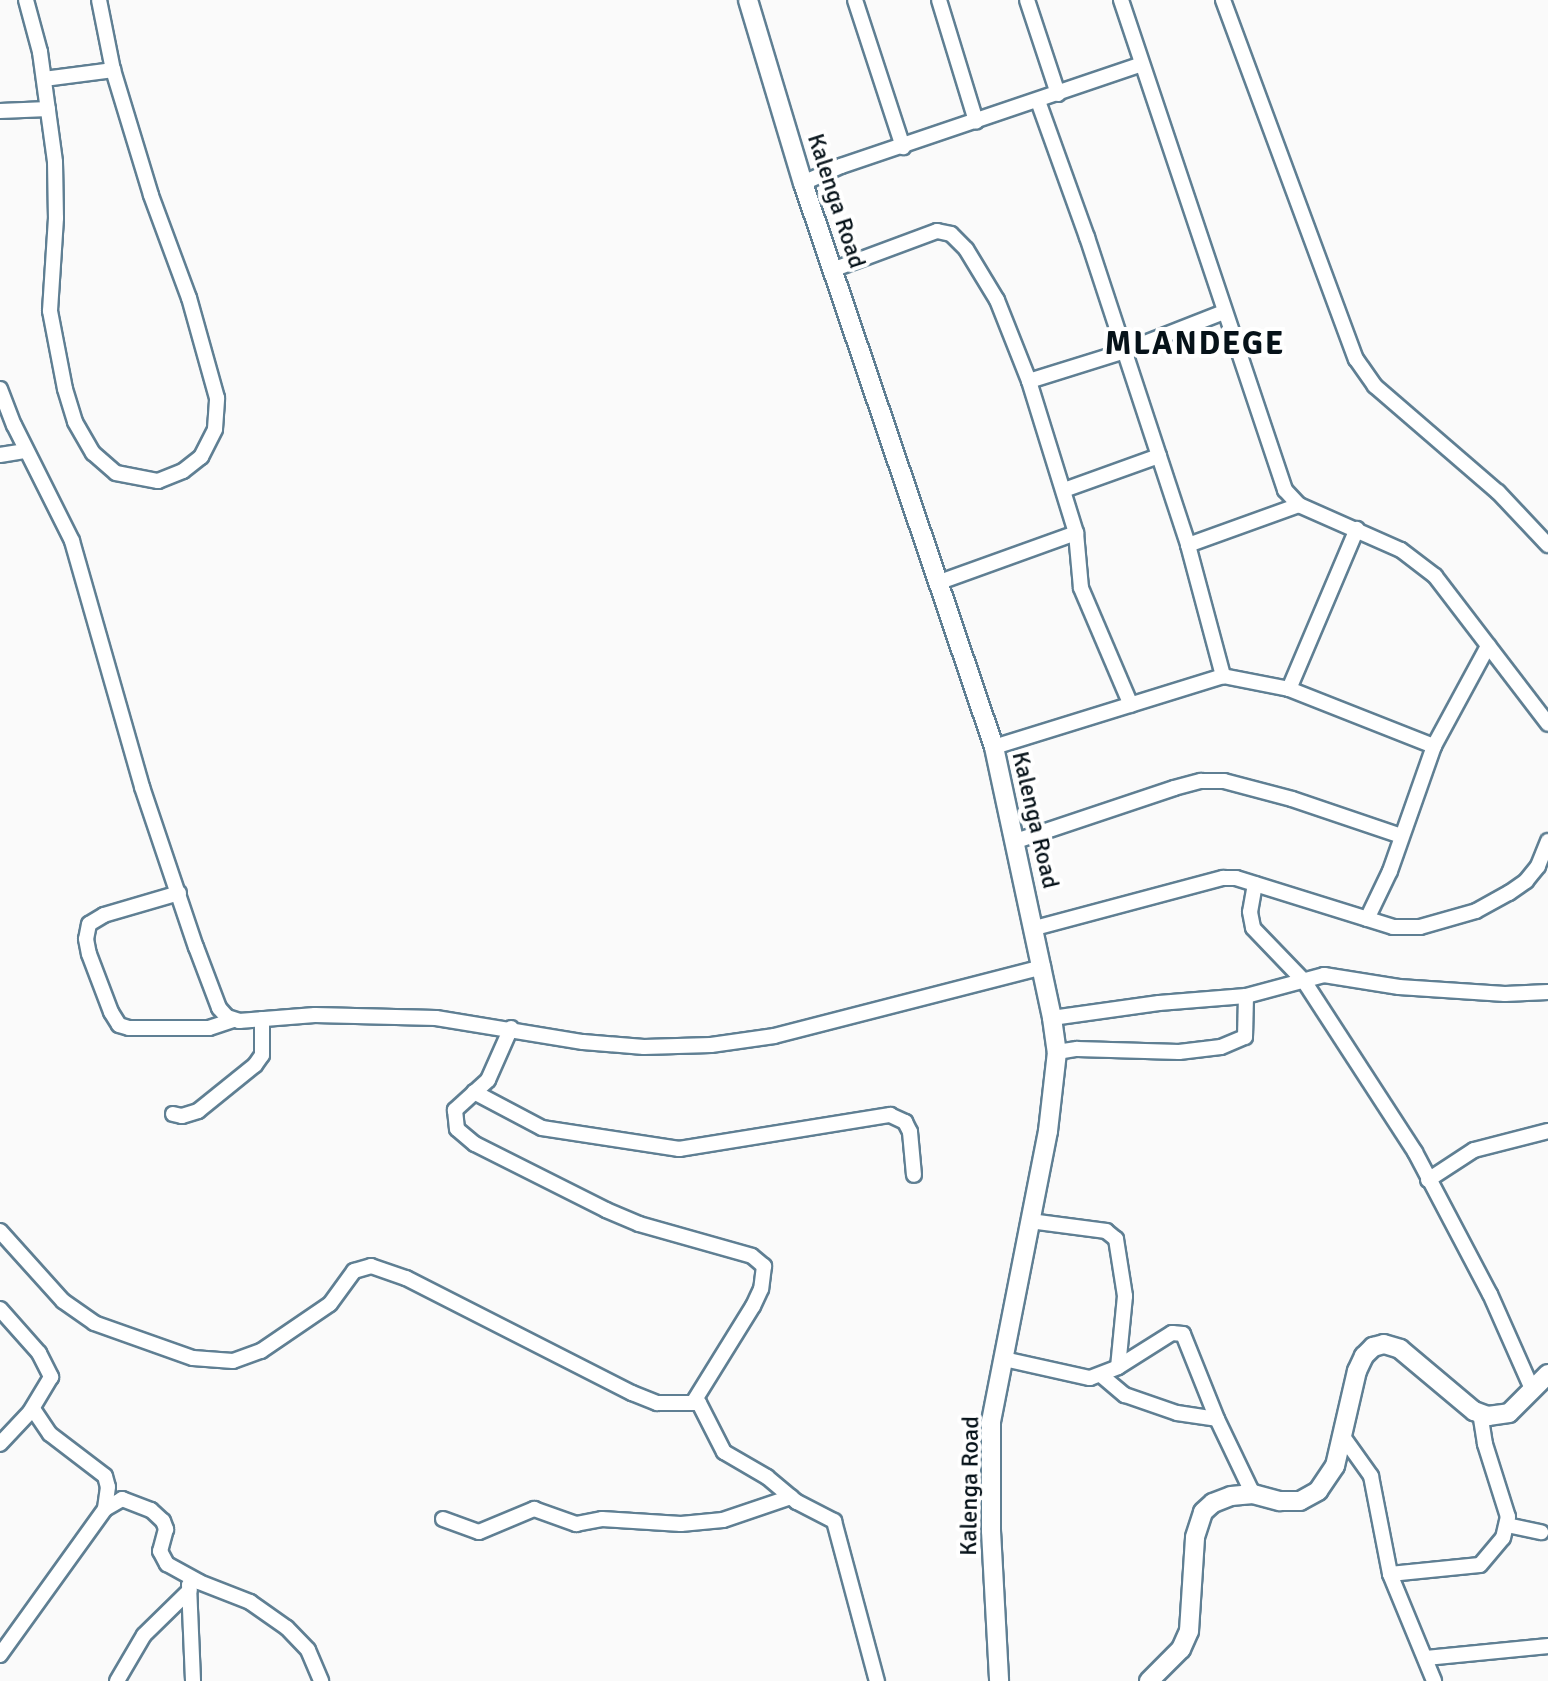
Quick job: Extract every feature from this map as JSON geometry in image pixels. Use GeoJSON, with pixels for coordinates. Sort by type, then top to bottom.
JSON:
{"type":"FeatureCollection","features":[{"type":"Feature","properties":{"kind":"main road","name":"Kalenga Road"},"geometry":{"type":"LineString","coordinates":[[748,0],[803,183],[994,747],[1052,1018],[1057,1052],[1048,1131],[991,1422],[989,1477],[999,1681]]}},
{"type":"Feature","properties":{"kind":"main road"},"geometry":{"type":"LineString","coordinates":[[1149,1681],[1181,1649],[1189,1631],[1195,1537],[1203,1512],[1213,1503],[1253,1494],[1280,1501],[1300,1501],[1318,1491],[1335,1466],[1344,1438],[1357,1371],[1364,1356],[1384,1344],[1400,1349],[1488,1416],[1509,1413],[1548,1374]]}},
{"type":"Feature","properties":{"kind":"street"},"geometry":{"type":"LineString","coordinates":[[26,0],[44,79],[55,162],[51,327],[75,422],[93,453],[116,473],[158,481],[183,471],[201,457],[215,429],[217,398],[189,298],[151,195],[113,70],[99,0]]}},
{"type":"Feature","properties":{"kind":"street"},"geometry":{"type":"LineString","coordinates":[[855,0],[903,147]]}},
{"type":"Feature","properties":{"kind":"street"},"geometry":{"type":"LineString","coordinates":[[939,0],[976,121]]}},
{"type":"Feature","properties":{"kind":"street"},"geometry":{"type":"LineString","coordinates":[[1027,0],[1058,94]]}},
{"type":"Feature","properties":{"kind":"street"},"geometry":{"type":"LineString","coordinates":[[1121,0],[1140,65],[1285,490],[1299,505],[1401,550],[1435,576],[1548,724]]}},
{"type":"Feature","properties":{"kind":"street"},"geometry":{"type":"LineString","coordinates":[[1223,0],[1356,359],[1375,386],[1498,492],[1548,545]]}},
{"type":"Feature","properties":{"kind":"street"},"geometry":{"type":"LineString","coordinates":[[803,183],[841,166],[1140,65]]}},
{"type":"Feature","properties":{"kind":"street"},"geometry":{"type":"LineString","coordinates":[[44,79],[113,70]]}},
{"type":"Feature","properties":{"kind":"street"},"geometry":{"type":"LineString","coordinates":[[1038,101],[1087,237],[1122,352],[1188,545],[1223,676]]}},
{"type":"Feature","properties":{"kind":"street"},"geometry":{"type":"LineString","coordinates":[[0,111],[48,109]]}},
{"type":"Feature","properties":{"kind":"street"},"geometry":{"type":"LineString","coordinates":[[832,270],[937,231],[951,234],[966,249],[997,300],[1029,381],[1076,533],[1081,588],[1131,705]]}},
{"type":"Feature","properties":{"kind":"street"},"geometry":{"type":"LineString","coordinates":[[1029,381],[1122,352],[1224,312]]}},
{"type":"Feature","properties":{"kind":"street"},"geometry":{"type":"LineString","coordinates":[[0,389],[26,451],[72,541],[139,774],[179,893],[219,1008],[234,1020]]}},
{"type":"Feature","properties":{"kind":"street"},"geometry":{"type":"LineString","coordinates":[[0,455],[26,451]]}},
{"type":"Feature","properties":{"kind":"street"},"geometry":{"type":"LineString","coordinates":[[1064,490],[1159,456]]}},
{"type":"Feature","properties":{"kind":"street"},"geometry":{"type":"LineString","coordinates":[[1188,545],[1299,505]]}},
{"type":"Feature","properties":{"kind":"street"},"geometry":{"type":"LineString","coordinates":[[1289,689],[1357,529]]}},
{"type":"Feature","properties":{"kind":"street"},"geometry":{"type":"LineString","coordinates":[[937,583],[1076,533]]}},
{"type":"Feature","properties":{"kind":"street"},"geometry":{"type":"LineString","coordinates":[[1367,919],[1390,871],[1434,746],[1488,646]]}},
{"type":"Feature","properties":{"kind":"street"},"geometry":{"type":"LineString","coordinates":[[994,747],[1223,676],[1289,689],[1434,746]]}},
{"type":"Feature","properties":{"kind":"street"},"geometry":{"type":"LineString","coordinates":[[1016,841],[1174,788],[1224,781],[1292,799],[1401,836]]}},
{"type":"Feature","properties":{"kind":"street"},"geometry":{"type":"LineString","coordinates":[[1035,928],[1223,878],[1255,884],[1393,927],[1420,927],[1476,911],[1526,881],[1538,866],[1548,841]]}},
{"type":"Feature","properties":{"kind":"street"},"geometry":{"type":"LineString","coordinates":[[1255,884],[1250,912],[1253,928],[1304,981],[1407,1141],[1490,1294],[1532,1389]]}},
{"type":"Feature","properties":{"kind":"street"},"geometry":{"type":"LineString","coordinates":[[179,893],[104,915],[89,924],[86,939],[89,954],[119,1025],[129,1028],[209,1028],[234,1020],[374,1015],[511,1028],[583,1042],[644,1047],[711,1045],[798,1030],[1043,967]]}},
{"type":"Feature","properties":{"kind":"street"},"geometry":{"type":"LineString","coordinates":[[1052,1018],[1159,1003],[1246,996],[1324,975],[1399,987],[1505,994],[1548,992]]}},
{"type":"Feature","properties":{"kind":"street"},"geometry":{"type":"LineString","coordinates":[[1057,1052],[1077,1049],[1179,1052],[1221,1047],[1245,1037],[1246,996]]}},
{"type":"Feature","properties":{"kind":"street"},"geometry":{"type":"LineString","coordinates":[[173,1114],[182,1116],[198,1111],[255,1065],[262,1055],[262,1019]]}},
{"type":"Feature","properties":{"kind":"street"},"geometry":{"type":"LineString","coordinates":[[511,1028],[493,1072],[455,1110],[457,1129],[475,1144],[639,1224],[717,1245],[761,1262],[764,1276],[761,1289],[694,1401]]}},
{"type":"Feature","properties":{"kind":"street"},"geometry":{"type":"LineString","coordinates":[[474,1092],[542,1128],[679,1149],[890,1115],[905,1122],[910,1132],[914,1175]]}},
{"type":"Feature","properties":{"kind":"street"},"geometry":{"type":"LineString","coordinates":[[1428,1180],[1474,1150],[1548,1131]]}},
{"type":"Feature","properties":{"kind":"street"},"geometry":{"type":"LineString","coordinates":[[1030,1221],[1106,1231],[1116,1239],[1125,1296],[1118,1367]]}},
{"type":"Feature","properties":{"kind":"street"},"geometry":{"type":"LineString","coordinates":[[0,1231],[63,1301],[94,1323],[193,1358],[233,1361],[261,1351],[330,1304],[354,1271],[371,1266],[406,1278],[632,1393],[657,1403],[694,1401],[706,1412],[724,1452],[767,1477],[791,1497],[834,1521],[877,1681]]}},
{"type":"Feature","properties":{"kind":"street"},"geometry":{"type":"LineString","coordinates":[[0,1309],[50,1369],[49,1386],[33,1409],[0,1444]]}},
{"type":"Feature","properties":{"kind":"street"},"geometry":{"type":"LineString","coordinates":[[1004,1359],[1072,1376],[1102,1376],[1180,1332],[1188,1340],[1217,1419],[1253,1494]]}},
{"type":"Feature","properties":{"kind":"street"},"geometry":{"type":"LineString","coordinates":[[1102,1376],[1125,1395],[1177,1413],[1217,1419]]}},
{"type":"Feature","properties":{"kind":"street"},"geometry":{"type":"LineString","coordinates":[[33,1409],[50,1434],[105,1476],[129,1501]]}},
{"type":"Feature","properties":{"kind":"street"},"geometry":{"type":"LineString","coordinates":[[1390,1574],[1480,1565],[1494,1552],[1507,1525],[1504,1499],[1485,1444],[1480,1412]]}},
{"type":"Feature","properties":{"kind":"street"},"geometry":{"type":"LineString","coordinates":[[1344,1438],[1371,1476],[1378,1498],[1390,1574],[1434,1681]]}},
{"type":"Feature","properties":{"kind":"street"},"geometry":{"type":"LineString","coordinates":[[105,1476],[108,1487],[105,1509]]}},
{"type":"Feature","properties":{"kind":"street"},"geometry":{"type":"LineString","coordinates":[[443,1519],[479,1532],[534,1509],[576,1524],[596,1519],[681,1524],[723,1520],[791,1497]]}},
{"type":"Feature","properties":{"kind":"street"},"geometry":{"type":"LineString","coordinates":[[0,1655],[105,1509],[116,1501],[129,1501],[151,1510],[163,1521],[166,1529],[160,1547],[162,1558],[189,1583],[250,1602],[287,1628],[308,1650],[321,1681]]}},
{"type":"Feature","properties":{"kind":"street"},"geometry":{"type":"LineString","coordinates":[[1507,1525],[1541,1532]]}},
{"type":"Feature","properties":{"kind":"street"},"geometry":{"type":"LineString","coordinates":[[117,1681],[144,1635],[189,1583]]}},
{"type":"Feature","properties":{"kind":"street"},"geometry":{"type":"LineString","coordinates":[[189,1583],[193,1681]]}},
{"type":"Feature","properties":{"kind":"street"},"geometry":{"type":"LineString","coordinates":[[1426,1658],[1548,1646]]}},
{"type":"Feature","properties":{"kind":"district","name":"MLANDEGE"},"geometry":{"type":"Point","coordinates":[1195,344]}}]}
